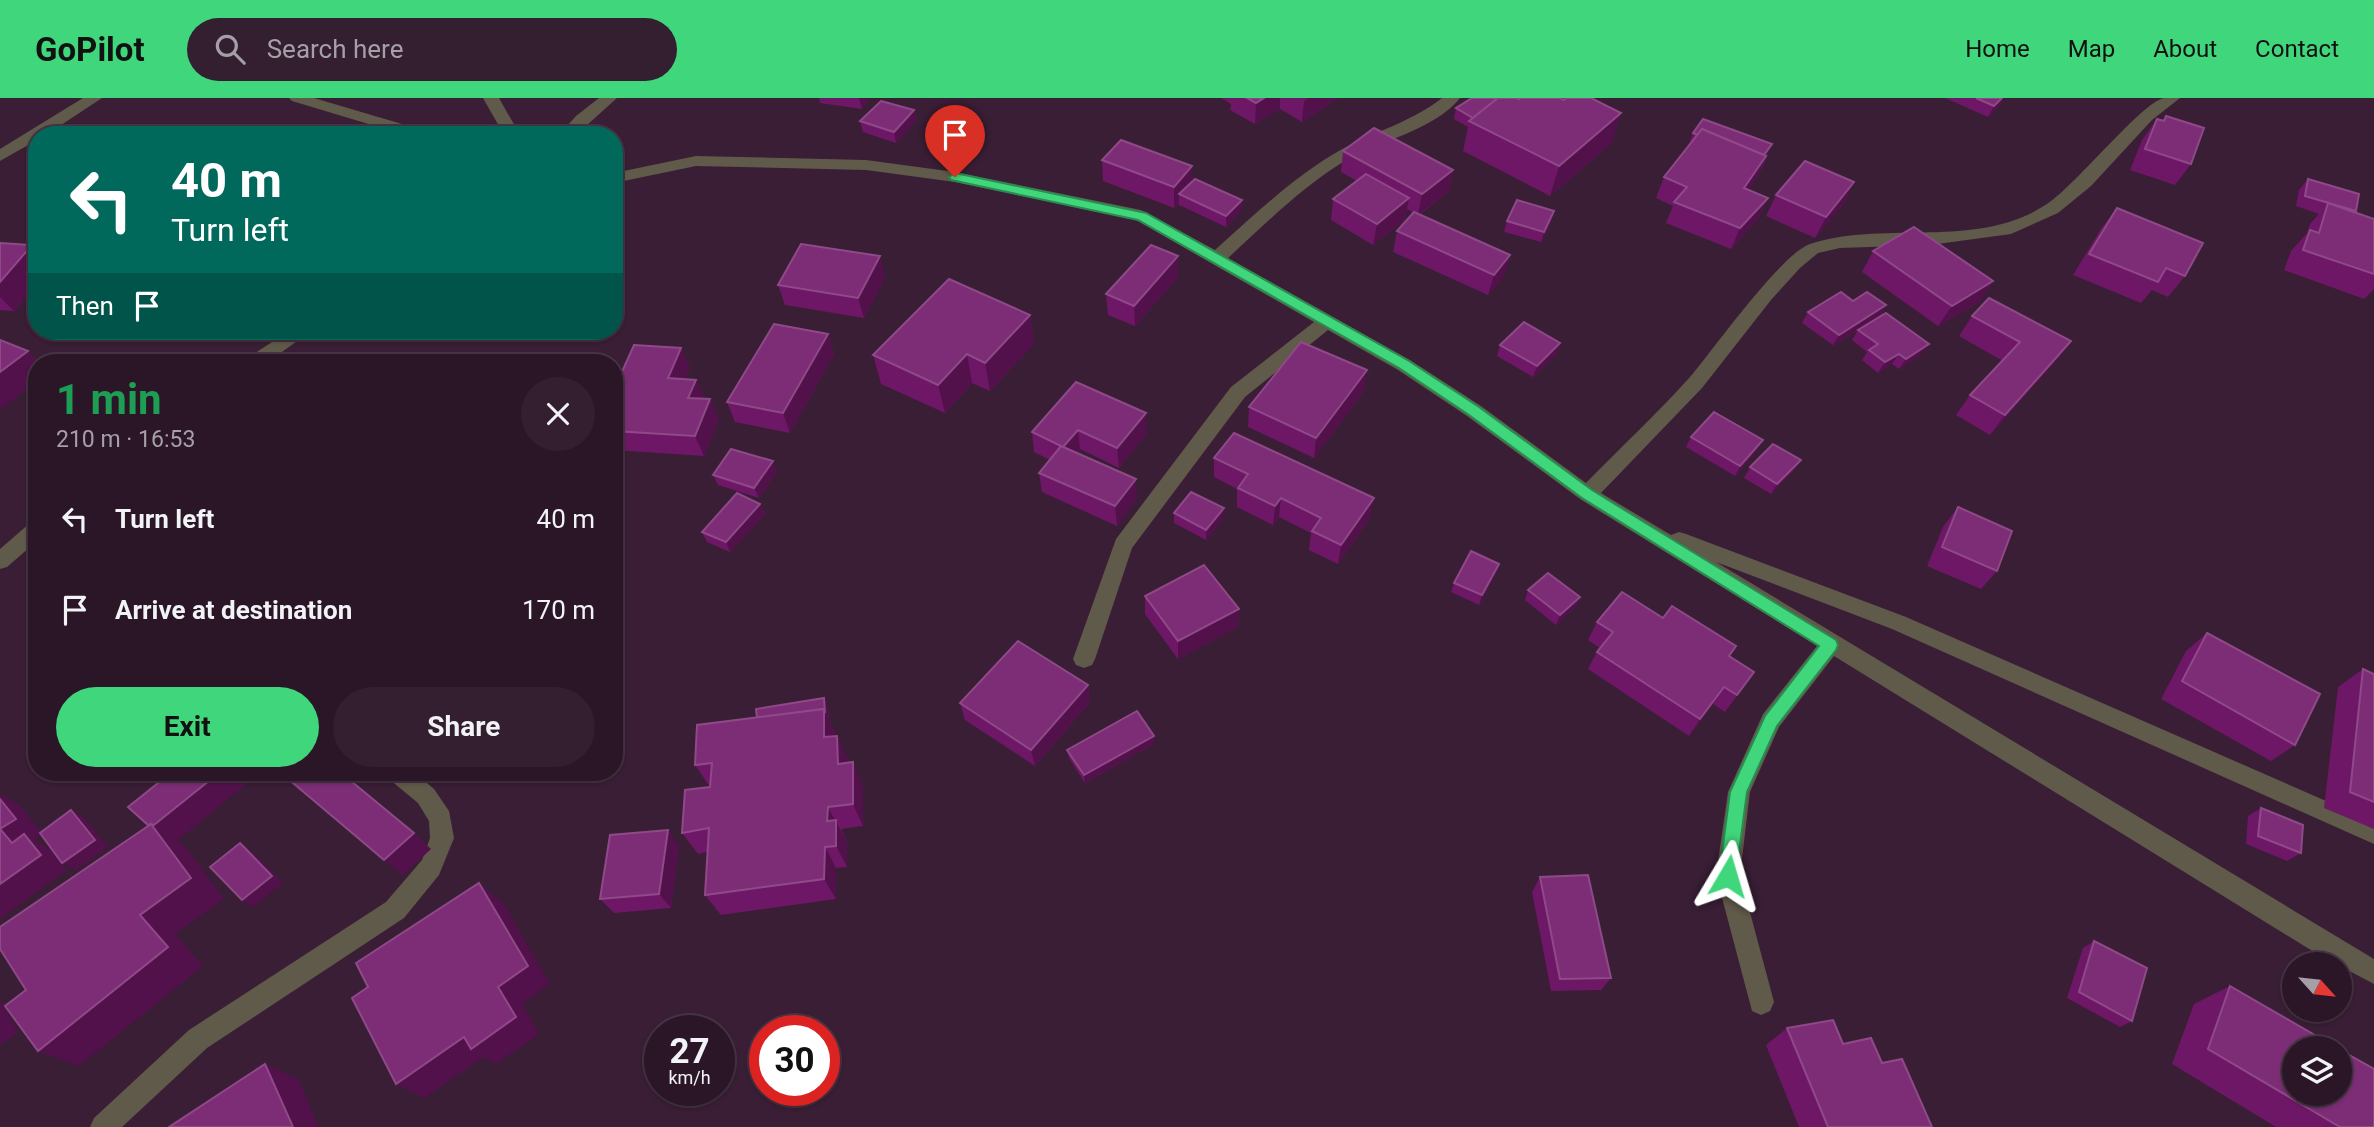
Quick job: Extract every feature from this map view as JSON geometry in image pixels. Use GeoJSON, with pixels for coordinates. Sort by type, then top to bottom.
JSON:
{"type":"FeatureCollection","features":[{"type":"Feature","properties":{"kind":"street"},"geometry":{"type":"LineString","coordinates":[[49,126],[94,98]]}},
{"type":"Feature","properties":{"kind":"street"},"geometry":{"type":"LineString","coordinates":[[297,98],[392,126]]}},
{"type":"Feature","properties":{"kind":"street"},"geometry":{"type":"LineString","coordinates":[[491,98],[507,126]]}},
{"type":"Feature","properties":{"kind":"street"},"geometry":{"type":"LineString","coordinates":[[575,126],[609,98]]}},
{"type":"Feature","properties":{"kind":"street"},"geometry":{"type":"LineString","coordinates":[[1216,258],[1298,188],[1339,158],[1420,120],[1452,98]]}},
{"type":"Feature","properties":{"kind":"street"},"geometry":{"type":"LineString","coordinates":[[1587,494],[1695,383],[1765,296],[1794,264],[1812,249],[1840,242],[1930,239],[2005,230],[2052,209],[2085,182],[2146,117],[2172,98]]}},
{"type":"Feature","properties":{"kind":"street"},"geometry":{"type":"LineString","coordinates":[[0,156],[28,139]]}},
{"type":"Feature","properties":{"kind":"street"},"geometry":{"type":"LineString","coordinates":[[623,176],[696,161],[866,165],[943,175],[1141,216],[1404,365],[1474,411],[1587,494],[1830,645],[2328,947],[2374,972]]}},
{"type":"Feature","properties":{"kind":"street"},"geometry":{"type":"LineString","coordinates":[[1084,659],[1123,545],[1238,392],[1327,321]]}},
{"type":"Feature","properties":{"kind":"street"},"geometry":{"type":"LineString","coordinates":[[267,354],[288,340]]}},
{"type":"Feature","properties":{"kind":"street"},"geometry":{"type":"LineString","coordinates":[[1635,524],[1899,623],[2374,833]]}},
{"type":"Feature","properties":{"kind":"street"},"geometry":{"type":"LineString","coordinates":[[0,561],[28,538]]}},
{"type":"Feature","properties":{"kind":"street"},"geometry":{"type":"LineString","coordinates":[[1760,1002],[1728,876],[1739,792],[1771,721],[1830,645]]}},
{"type":"Feature","properties":{"kind":"street"},"geometry":{"type":"LineString","coordinates":[[103,1127],[198,1039],[395,910],[431,867],[442,838],[441,819],[426,796],[408,781]]}},
{"type":"Feature","properties":{"kind":"building"},"geometry":{"type":"Polygon","coordinates":[[[1247,98],[1264,98],[1256,103],[1247,98]]]}},
{"type":"Feature","properties":{"kind":"building"},"geometry":{"type":"Polygon","coordinates":[[[1472,98],[1498,98],[1473,118],[1456,108],[1472,98]]]}},
{"type":"Feature","properties":{"kind":"building"},"geometry":{"type":"Polygon","coordinates":[[[1498,98],[1591,98],[1621,113],[1559,166],[1469,121],[1498,98]]]}},
{"type":"Feature","properties":{"kind":"building"},"geometry":{"type":"Polygon","coordinates":[[[1976,98],[2002,98],[1994,106],[1976,98]]]}},
{"type":"Feature","properties":{"kind":"building"},"geometry":{"type":"Polygon","coordinates":[[[881,101],[914,110],[894,132],[860,121],[881,101]]]}},
{"type":"Feature","properties":{"kind":"building"},"geometry":{"type":"Polygon","coordinates":[[[2166,116],[2204,128],[2191,164],[2145,149],[2157,119],[2164,121],[2166,116]]]}},
{"type":"Feature","properties":{"kind":"building"},"geometry":{"type":"Polygon","coordinates":[[[1703,119],[1772,144],[1764,155],[1702,129],[1698,135],[1693,133],[1703,119]]]}},
{"type":"Feature","properties":{"kind":"building"},"geometry":{"type":"Polygon","coordinates":[[[1374,128],[1453,170],[1422,194],[1343,151],[1374,128]]]}},
{"type":"Feature","properties":{"kind":"building"},"geometry":{"type":"Polygon","coordinates":[[[1702,129],[1766,156],[1744,188],[1768,198],[1740,228],[1674,202],[1687,187],[1664,177],[1702,129]]]}},
{"type":"Feature","properties":{"kind":"building"},"geometry":{"type":"Polygon","coordinates":[[[1121,140],[1192,166],[1174,187],[1102,160],[1121,140]]]}},
{"type":"Feature","properties":{"kind":"building"},"geometry":{"type":"Polygon","coordinates":[[[1805,161],[1854,182],[1826,217],[1776,195],[1805,161]]]}},
{"type":"Feature","properties":{"kind":"building"},"geometry":{"type":"Polygon","coordinates":[[[1366,174],[1409,198],[1377,224],[1333,199],[1366,174]]]}},
{"type":"Feature","properties":{"kind":"building"},"geometry":{"type":"Polygon","coordinates":[[[1195,179],[1242,200],[1226,216],[1179,194],[1195,179]]]}},
{"type":"Feature","properties":{"kind":"building"},"geometry":{"type":"Polygon","coordinates":[[[2308,179],[2359,194],[2356,211],[2305,196],[2308,179]]]}},
{"type":"Feature","properties":{"kind":"building"},"geometry":{"type":"Polygon","coordinates":[[[1517,200],[1554,211],[1544,232],[1507,221],[1517,200]]]}},
{"type":"Feature","properties":{"kind":"building"},"geometry":{"type":"Polygon","coordinates":[[[2328,203],[2374,219],[2374,274],[2303,250],[2310,230],[2319,233],[2328,203]]]}},
{"type":"Feature","properties":{"kind":"building"},"geometry":{"type":"Polygon","coordinates":[[[2117,208],[2203,243],[2185,276],[2166,268],[2158,282],[2089,254],[2117,208]]]}},
{"type":"Feature","properties":{"kind":"building"},"geometry":{"type":"Polygon","coordinates":[[[1414,212],[1510,255],[1494,275],[1397,231],[1414,212]]]}},
{"type":"Feature","properties":{"kind":"building"},"geometry":{"type":"Polygon","coordinates":[[[1914,227],[1993,281],[1952,306],[1873,251],[1914,227]]]}},
{"type":"Feature","properties":{"kind":"building"},"geometry":{"type":"Polygon","coordinates":[[[0,243],[28,245],[28,250],[0,282],[0,243]]]}},
{"type":"Feature","properties":{"kind":"building"},"geometry":{"type":"Polygon","coordinates":[[[801,244],[880,256],[858,298],[778,285],[801,244]]]}},
{"type":"Feature","properties":{"kind":"building"},"geometry":{"type":"Polygon","coordinates":[[[1151,245],[1178,256],[1134,306],[1106,294],[1151,245]]]}},
{"type":"Feature","properties":{"kind":"building"},"geometry":{"type":"Polygon","coordinates":[[[949,279],[1030,315],[985,363],[967,354],[938,385],[873,355],[949,279]]]}},
{"type":"Feature","properties":{"kind":"building"},"geometry":{"type":"Polygon","coordinates":[[[1841,292],[1853,301],[1867,292],[1886,305],[1839,335],[1808,312],[1841,292]]]}},
{"type":"Feature","properties":{"kind":"building"},"geometry":{"type":"Polygon","coordinates":[[[1989,298],[2071,341],[2005,415],[1970,395],[2020,342],[1972,316],[1989,298]]]}},
{"type":"Feature","properties":{"kind":"building"},"geometry":{"type":"Polygon","coordinates":[[[1886,313],[1929,344],[1906,359],[1899,354],[1885,362],[1869,350],[1878,344],[1858,330],[1886,313]]]}},
{"type":"Feature","properties":{"kind":"building"},"geometry":{"type":"Polygon","coordinates":[[[1524,322],[1560,343],[1537,366],[1500,345],[1524,322]]]}},
{"type":"Feature","properties":{"kind":"building"},"geometry":{"type":"Polygon","coordinates":[[[774,324],[828,334],[783,413],[727,402],[774,324]]]}},
{"type":"Feature","properties":{"kind":"building"},"geometry":{"type":"Polygon","coordinates":[[[0,340],[28,351],[0,372],[0,340]]]}},
{"type":"Feature","properties":{"kind":"building"},"geometry":{"type":"Polygon","coordinates":[[[1301,342],[1367,370],[1316,438],[1249,407],[1301,342]]]}},
{"type":"Feature","properties":{"kind":"building"},"geometry":{"type":"Polygon","coordinates":[[[634,345],[681,348],[668,378],[696,380],[688,398],[710,399],[695,436],[623,432],[623,370],[634,345]]]}},
{"type":"Feature","properties":{"kind":"building"},"geometry":{"type":"Polygon","coordinates":[[[1076,382],[1146,413],[1117,448],[1078,430],[1063,447],[1032,432],[1076,382]]]}},
{"type":"Feature","properties":{"kind":"building"},"geometry":{"type":"Polygon","coordinates":[[[1714,412],[1763,440],[1740,466],[1691,437],[1714,412]]]}},
{"type":"Feature","properties":{"kind":"building"},"geometry":{"type":"Polygon","coordinates":[[[1234,433],[1374,498],[1341,545],[1312,531],[1321,518],[1281,498],[1275,506],[1238,488],[1248,474],[1214,458],[1234,433]]]}},
{"type":"Feature","properties":{"kind":"building"},"geometry":{"type":"Polygon","coordinates":[[[1773,444],[1801,460],[1777,484],[1750,467],[1773,444]]]}},
{"type":"Feature","properties":{"kind":"building"},"geometry":{"type":"Polygon","coordinates":[[[1061,446],[1136,479],[1115,506],[1039,473],[1061,446]]]}},
{"type":"Feature","properties":{"kind":"building"},"geometry":{"type":"Polygon","coordinates":[[[731,449],[773,461],[754,488],[713,475],[731,449]]]}},
{"type":"Feature","properties":{"kind":"building"},"geometry":{"type":"Polygon","coordinates":[[[1191,492],[1224,508],[1206,530],[1174,513],[1191,492]]]}},
{"type":"Feature","properties":{"kind":"building"},"geometry":{"type":"Polygon","coordinates":[[[737,493],[760,504],[726,542],[702,532],[737,493]]]}},
{"type":"Feature","properties":{"kind":"building"},"geometry":{"type":"Polygon","coordinates":[[[1958,507],[2012,531],[1997,571],[1942,547],[1958,507]]]}},
{"type":"Feature","properties":{"kind":"building"},"geometry":{"type":"Polygon","coordinates":[[[1471,551],[1499,564],[1482,595],[1454,583],[1471,551]]]}},
{"type":"Feature","properties":{"kind":"building"},"geometry":{"type":"Polygon","coordinates":[[[1204,565],[1239,609],[1178,641],[1145,596],[1204,565]]]}},
{"type":"Feature","properties":{"kind":"building"},"geometry":{"type":"Polygon","coordinates":[[[1548,573],[1580,597],[1560,615],[1528,590],[1548,573]]]}},
{"type":"Feature","properties":{"kind":"building"},"geometry":{"type":"Polygon","coordinates":[[[1622,592],[1663,618],[1672,606],[1736,646],[1729,656],[1754,672],[1737,695],[1724,687],[1700,719],[1597,652],[1613,632],[1597,622],[1622,592]]]}},
{"type":"Feature","properties":{"kind":"building"},"geometry":{"type":"Polygon","coordinates":[[[2207,633],[2320,694],[2295,745],[2182,681],[2207,633]]]}},
{"type":"Feature","properties":{"kind":"building"},"geometry":{"type":"Polygon","coordinates":[[[1018,641],[1088,685],[1031,750],[960,703],[1018,641]]]}},
{"type":"Feature","properties":{"kind":"building"},"geometry":{"type":"Polygon","coordinates":[[[2363,669],[2374,674],[2374,802],[2350,792],[2363,669]]]}},
{"type":"Feature","properties":{"kind":"building"},"geometry":{"type":"Polygon","coordinates":[[[824,698],[825,713],[824,709],[757,718],[756,709],[824,698]]]}},
{"type":"Feature","properties":{"kind":"building"},"geometry":{"type":"Polygon","coordinates":[[[824,709],[824,737],[837,736],[838,764],[853,762],[853,804],[828,807],[827,821],[836,820],[836,846],[825,847],[824,879],[705,895],[709,828],[682,833],[685,790],[710,787],[712,763],[695,765],[697,725],[824,709]]]}},
{"type":"Feature","properties":{"kind":"building"},"geometry":{"type":"Polygon","coordinates":[[[1137,711],[1154,736],[1084,775],[1067,750],[1137,711]]]}},
{"type":"Feature","properties":{"kind":"building"},"geometry":{"type":"Polygon","coordinates":[[[161,781],[209,781],[154,825],[148,825],[128,807],[161,781]]]}},
{"type":"Feature","properties":{"kind":"building"},"geometry":{"type":"Polygon","coordinates":[[[291,781],[351,781],[414,833],[384,860],[291,781]]]}},
{"type":"Feature","properties":{"kind":"building"},"geometry":{"type":"Polygon","coordinates":[[[0,799],[16,819],[0,829],[0,799]]]}},
{"type":"Feature","properties":{"kind":"building"},"geometry":{"type":"Polygon","coordinates":[[[2261,808],[2303,825],[2301,853],[2258,836],[2261,808]]]}},
{"type":"Feature","properties":{"kind":"building"},"geometry":{"type":"Polygon","coordinates":[[[71,810],[95,840],[62,863],[40,833],[71,810]]]}},
{"type":"Feature","properties":{"kind":"building"},"geometry":{"type":"Polygon","coordinates":[[[151,824],[191,878],[140,915],[168,947],[38,1051],[5,1006],[26,990],[0,949],[0,927],[151,824]]]}},
{"type":"Feature","properties":{"kind":"building"},"geometry":{"type":"Polygon","coordinates":[[[0,829],[12,843],[24,834],[41,855],[0,884],[0,829]]]}},
{"type":"Feature","properties":{"kind":"building"},"geometry":{"type":"Polygon","coordinates":[[[668,830],[659,894],[600,899],[610,835],[668,830]]]}},
{"type":"Feature","properties":{"kind":"building"},"geometry":{"type":"Polygon","coordinates":[[[240,843],[272,876],[242,900],[210,867],[240,843]]]}},
{"type":"Feature","properties":{"kind":"building"},"geometry":{"type":"Polygon","coordinates":[[[1588,875],[1611,978],[1560,979],[1540,877],[1588,875]]]}},
{"type":"Feature","properties":{"kind":"building"},"geometry":{"type":"Polygon","coordinates":[[[479,883],[528,966],[498,987],[516,1017],[471,1049],[464,1037],[396,1084],[352,998],[368,987],[356,963],[479,883]]]}},
{"type":"Feature","properties":{"kind":"building"},"geometry":{"type":"Polygon","coordinates":[[[2094,941],[2147,968],[2132,1021],[2079,992],[2094,941]]]}},
{"type":"Feature","properties":{"kind":"building"},"geometry":{"type":"Polygon","coordinates":[[[2230,986],[2282,1016],[2282,1022],[2292,1022],[2316,1036],[2282,1036],[2282,1093],[2208,1049],[2230,986]]]}},
{"type":"Feature","properties":{"kind":"building"},"geometry":{"type":"Polygon","coordinates":[[[1833,1020],[1843,1044],[1871,1038],[1882,1063],[1902,1059],[1932,1127],[1828,1127],[1787,1028],[1833,1020]]]}},
{"type":"Feature","properties":{"kind":"building"},"geometry":{"type":"Polygon","coordinates":[[[2352,1057],[2374,1069],[2374,1127],[2340,1127],[2304,1106],[2352,1106],[2352,1057]]]}},
{"type":"Feature","properties":{"kind":"building"},"geometry":{"type":"Polygon","coordinates":[[[265,1064],[293,1127],[169,1127],[265,1064]]]}},
{"type":"Feature","properties":{"kind":"route"},"geometry":{"type":"LineString","coordinates":[[955,177],[1141,216],[1404,365],[1474,411],[1587,494],[1830,645],[1771,721],[1739,792],[1728,876]]}}]}
